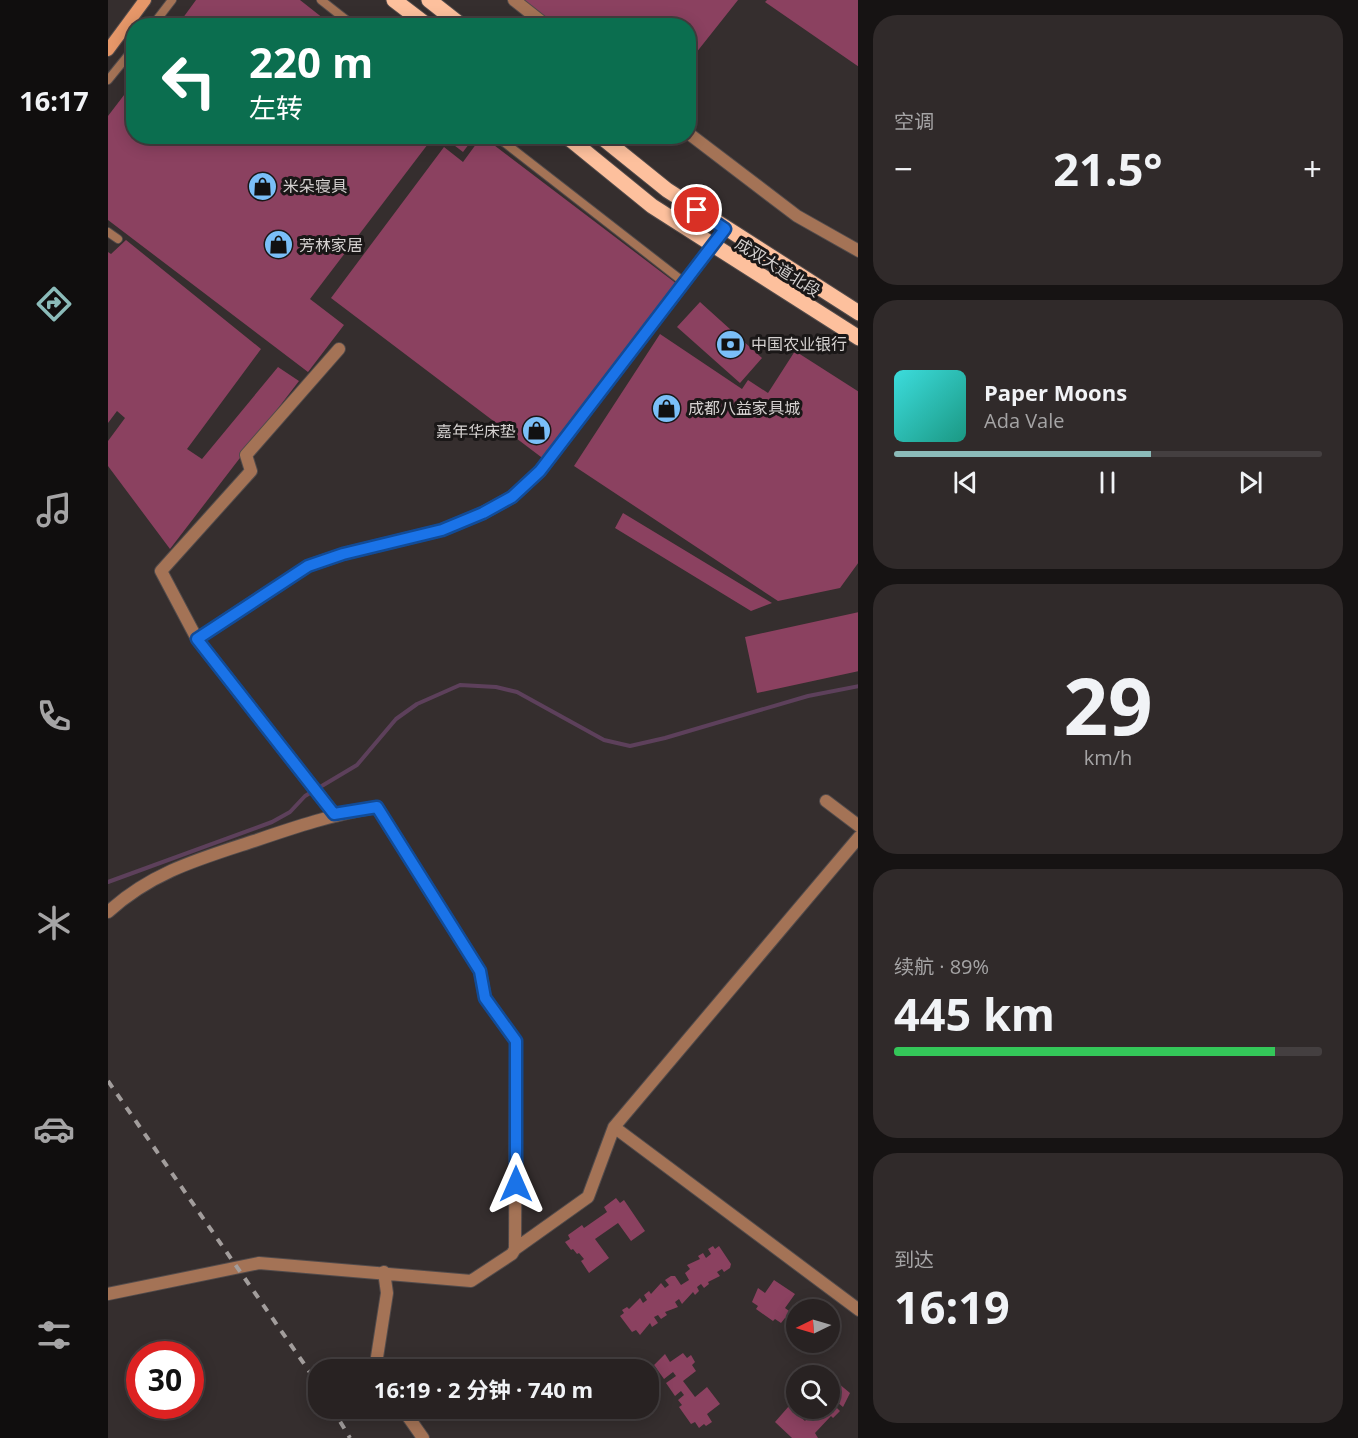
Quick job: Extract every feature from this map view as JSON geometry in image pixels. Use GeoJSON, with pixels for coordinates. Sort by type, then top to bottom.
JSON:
{"type":"FeatureCollection","features":[{"type":"Feature","properties":{"kind":"main road"},"geometry":{"type":"LineString","coordinates":[[132,18],[145,0]]}},
{"type":"Feature","properties":{"kind":"main road"},"geometry":{"type":"LineString","coordinates":[[394,0],[418,18]]}},
{"type":"Feature","properties":{"kind":"main road"},"geometry":{"type":"LineString","coordinates":[[429,0],[452,18]]}},
{"type":"Feature","properties":{"kind":"main road"},"geometry":{"type":"LineString","coordinates":[[108,50],[126,26]]}},
{"type":"Feature","properties":{"kind":"main road","name":"成双大道北段"},"geometry":{"type":"LineString","coordinates":[[576,144],[652,206],[858,338]]}},
{"type":"Feature","properties":{"kind":"main road","name":"成双大道北段"},"geometry":{"type":"LineString","coordinates":[[622,144],[667,190],[858,313]]}},
{"type":"Feature","properties":{"kind":"street"},"geometry":{"type":"LineString","coordinates":[[514,0],[537,18]]}},
{"type":"Feature","properties":{"kind":"street"},"geometry":{"type":"LineString","coordinates":[[696,140],[797,216],[858,251]]}},
{"type":"Feature","properties":{"kind":"street"},"geometry":{"type":"LineString","coordinates":[[197,639],[308,566],[343,554],[442,530],[483,513],[512,497],[540,471],[725,229]]}},
{"type":"Feature","properties":{"kind":"street"},"geometry":{"type":"LineString","coordinates":[[334,814],[197,639],[160,571],[251,471],[246,455],[339,349]]}},
{"type":"Feature","properties":{"kind":"street"},"geometry":{"type":"LineString","coordinates":[[826,801],[858,826]]}},
{"type":"Feature","properties":{"kind":"street"},"geometry":{"type":"LineString","coordinates":[[108,912],[128,894],[174,867],[334,814],[377,807],[480,971],[485,998],[516,1041],[515,1249]]}},
{"type":"Feature","properties":{"kind":"street"},"geometry":{"type":"LineString","coordinates":[[108,1294],[259,1263],[471,1281],[512,1254],[515,1249],[588,1197],[614,1127],[858,837]]}},
{"type":"Feature","properties":{"kind":"street"},"geometry":{"type":"LineString","coordinates":[[614,1127],[858,1310]]}},
{"type":"Feature","properties":{"kind":"street"},"geometry":{"type":"LineString","coordinates":[[377,1359],[387,1293],[384,1272]]}},
{"type":"Feature","properties":{"kind":"street"},"geometry":{"type":"LineString","coordinates":[[410,1419],[423,1438]]}},
{"type":"Feature","properties":{"kind":"lane"},"geometry":{"type":"LineString","coordinates":[[158,18],[172,0]]}},
{"type":"Feature","properties":{"kind":"lane"},"geometry":{"type":"LineString","coordinates":[[321,0],[344,18]]}},
{"type":"Feature","properties":{"kind":"lane"},"geometry":{"type":"LineString","coordinates":[[108,80],[126,58]]}},
{"type":"Feature","properties":{"kind":"lane"},"geometry":{"type":"LineString","coordinates":[[506,144],[685,283]]}},
{"type":"Feature","properties":{"kind":"lane"},"geometry":{"type":"LineString","coordinates":[[108,232],[118,239]]}},
{"type":"Feature","properties":{"kind":"building"},"geometry":{"type":"Polygon","coordinates":[[[196,0],[300,0],[323,18],[183,18],[196,0]]]}},
{"type":"Feature","properties":{"kind":"building"},"geometry":{"type":"Polygon","coordinates":[[[524,0],[738,0],[696,53],[696,18],[546,18],[524,0]]]}},
{"type":"Feature","properties":{"kind":"building"},"geometry":{"type":"Polygon","coordinates":[[[767,0],[858,0],[858,66],[765,2],[767,0]]]}},
{"type":"Feature","properties":{"kind":"building"},"geometry":{"type":"Polygon","coordinates":[[[126,92],[126,144],[428,144],[310,299],[344,325],[308,372],[108,220],[108,116],[126,92]]]}},
{"type":"Feature","properties":{"kind":"building"},"geometry":{"type":"Polygon","coordinates":[[[452,144],[469,144],[463,152],[452,144]]]}},
{"type":"Feature","properties":{"kind":"building"},"geometry":{"type":"Polygon","coordinates":[[[476,144],[493,144],[677,284],[545,460],[331,298],[444,147],[463,162],[476,144]]]}},
{"type":"Feature","properties":{"kind":"building"},"geometry":{"type":"Polygon","coordinates":[[[126,240],[261,349],[187,449],[202,459],[278,367],[299,381],[170,549],[108,466],[108,441],[125,418],[117,411],[108,423],[108,252],[111,254],[126,240]]]}},
{"type":"Feature","properties":{"kind":"building"},"geometry":{"type":"Polygon","coordinates":[[[700,302],[762,358],[740,383],[677,327],[700,302]]]}},
{"type":"Feature","properties":{"kind":"building"},"geometry":{"type":"Polygon","coordinates":[[[660,334],[742,389],[748,380],[768,393],[795,351],[858,391],[858,563],[840,588],[778,601],[574,466],[660,334]]]}},
{"type":"Feature","properties":{"kind":"building"},"geometry":{"type":"Polygon","coordinates":[[[623,513],[772,603],[751,611],[615,528],[623,513]]]}},
{"type":"Feature","properties":{"kind":"building"},"geometry":{"type":"Polygon","coordinates":[[[858,612],[858,671],[757,693],[745,637],[858,612]]]}},
{"type":"Feature","properties":{"kind":"building"},"geometry":{"type":"Polygon","coordinates":[[[616,1198],[620,1203],[624,1200],[645,1231],[631,1241],[618,1223],[595,1239],[609,1258],[589,1273],[581,1261],[584,1259],[579,1253],[571,1250],[565,1242],[570,1239],[568,1235],[582,1225],[584,1228],[607,1212],[604,1207],[616,1198]]]}},
{"type":"Feature","properties":{"kind":"building"},"geometry":{"type":"Polygon","coordinates":[[[713,1246],[715,1249],[719,1246],[731,1264],[730,1268],[724,1272],[722,1269],[717,1272],[720,1276],[708,1282],[709,1284],[704,1288],[701,1284],[697,1287],[699,1291],[695,1295],[693,1292],[682,1304],[679,1299],[675,1302],[678,1307],[665,1312],[667,1315],[661,1319],[658,1315],[654,1317],[658,1323],[652,1327],[650,1323],[640,1335],[636,1330],[632,1332],[620,1316],[624,1313],[622,1310],[627,1307],[629,1309],[640,1298],[643,1303],[647,1300],[644,1295],[649,1291],[651,1294],[661,1283],[665,1288],[669,1285],[665,1280],[671,1276],[675,1276],[681,1285],[689,1280],[685,1273],[690,1269],[687,1265],[700,1259],[698,1256],[703,1253],[706,1258],[711,1254],[708,1249],[713,1246]]]}},
{"type":"Feature","properties":{"kind":"building"},"geometry":{"type":"Polygon","coordinates":[[[774,1280],[795,1294],[791,1299],[786,1299],[786,1318],[781,1323],[775,1319],[773,1321],[756,1309],[758,1306],[752,1302],[758,1288],[765,1293],[774,1280]]]}},
{"type":"Feature","properties":{"kind":"building"},"geometry":{"type":"Polygon","coordinates":[[[683,1353],[687,1358],[691,1355],[695,1362],[692,1365],[696,1371],[683,1381],[695,1397],[707,1387],[720,1404],[707,1414],[712,1422],[706,1426],[704,1424],[699,1428],[695,1422],[691,1424],[679,1407],[682,1405],[678,1400],[684,1395],[681,1391],[675,1396],[666,1383],[676,1376],[673,1372],[664,1379],[659,1372],[659,1360],[665,1354],[670,1362],[683,1353]]]}},
{"type":"Feature","properties":{"kind":"building"},"geometry":{"type":"Polygon","coordinates":[[[840,1385],[850,1393],[843,1407],[840,1404],[840,1385]]]}},
{"type":"Feature","properties":{"kind":"building"},"geometry":{"type":"Polygon","coordinates":[[[786,1409],[786,1419],[805,1421],[807,1419],[828,1419],[815,1433],[818,1438],[792,1438],[775,1422],[786,1409]]]}},
{"type":"Feature","properties":{"kind":"waterway"},"geometry":{"type":"LineString","coordinates":[[108,882],[272,822],[290,812],[305,796],[357,765],[396,719],[417,704],[460,685],[496,687],[517,692],[604,740],[630,746],[808,696],[858,686]]}},
{"type":"Feature","properties":{"kind":"railway"},"geometry":{"type":"LineString","coordinates":[[108,1081],[308,1370]]}},
{"type":"Feature","properties":{"kind":"railway"},"geometry":{"type":"LineString","coordinates":[[339,1419],[350,1438]]}},
{"type":"Feature","properties":{"kind":"place","name":"米朵寝具"},"geometry":{"type":"Point","coordinates":[262,186]}},
{"type":"Feature","properties":{"kind":"place","name":"芳林家居"},"geometry":{"type":"Point","coordinates":[278,245]}},
{"type":"Feature","properties":{"kind":"place","name":"中国农业银行"},"geometry":{"type":"Point","coordinates":[730,344]}},
{"type":"Feature","properties":{"kind":"place","name":"成都八益家具城"},"geometry":{"type":"Point","coordinates":[667,408]}},
{"type":"Feature","properties":{"kind":"place","name":"嘉年华床垫"},"geometry":{"type":"Point","coordinates":[537,431]}},
{"type":"Feature","properties":{"kind":"route"},"geometry":{"type":"LineString","coordinates":[[516,1184],[516,1041],[485,998],[480,971],[377,807],[334,814],[197,639],[308,566],[343,554],[442,530],[483,513],[512,497],[540,471],[725,229],[697,210]]}}]}
